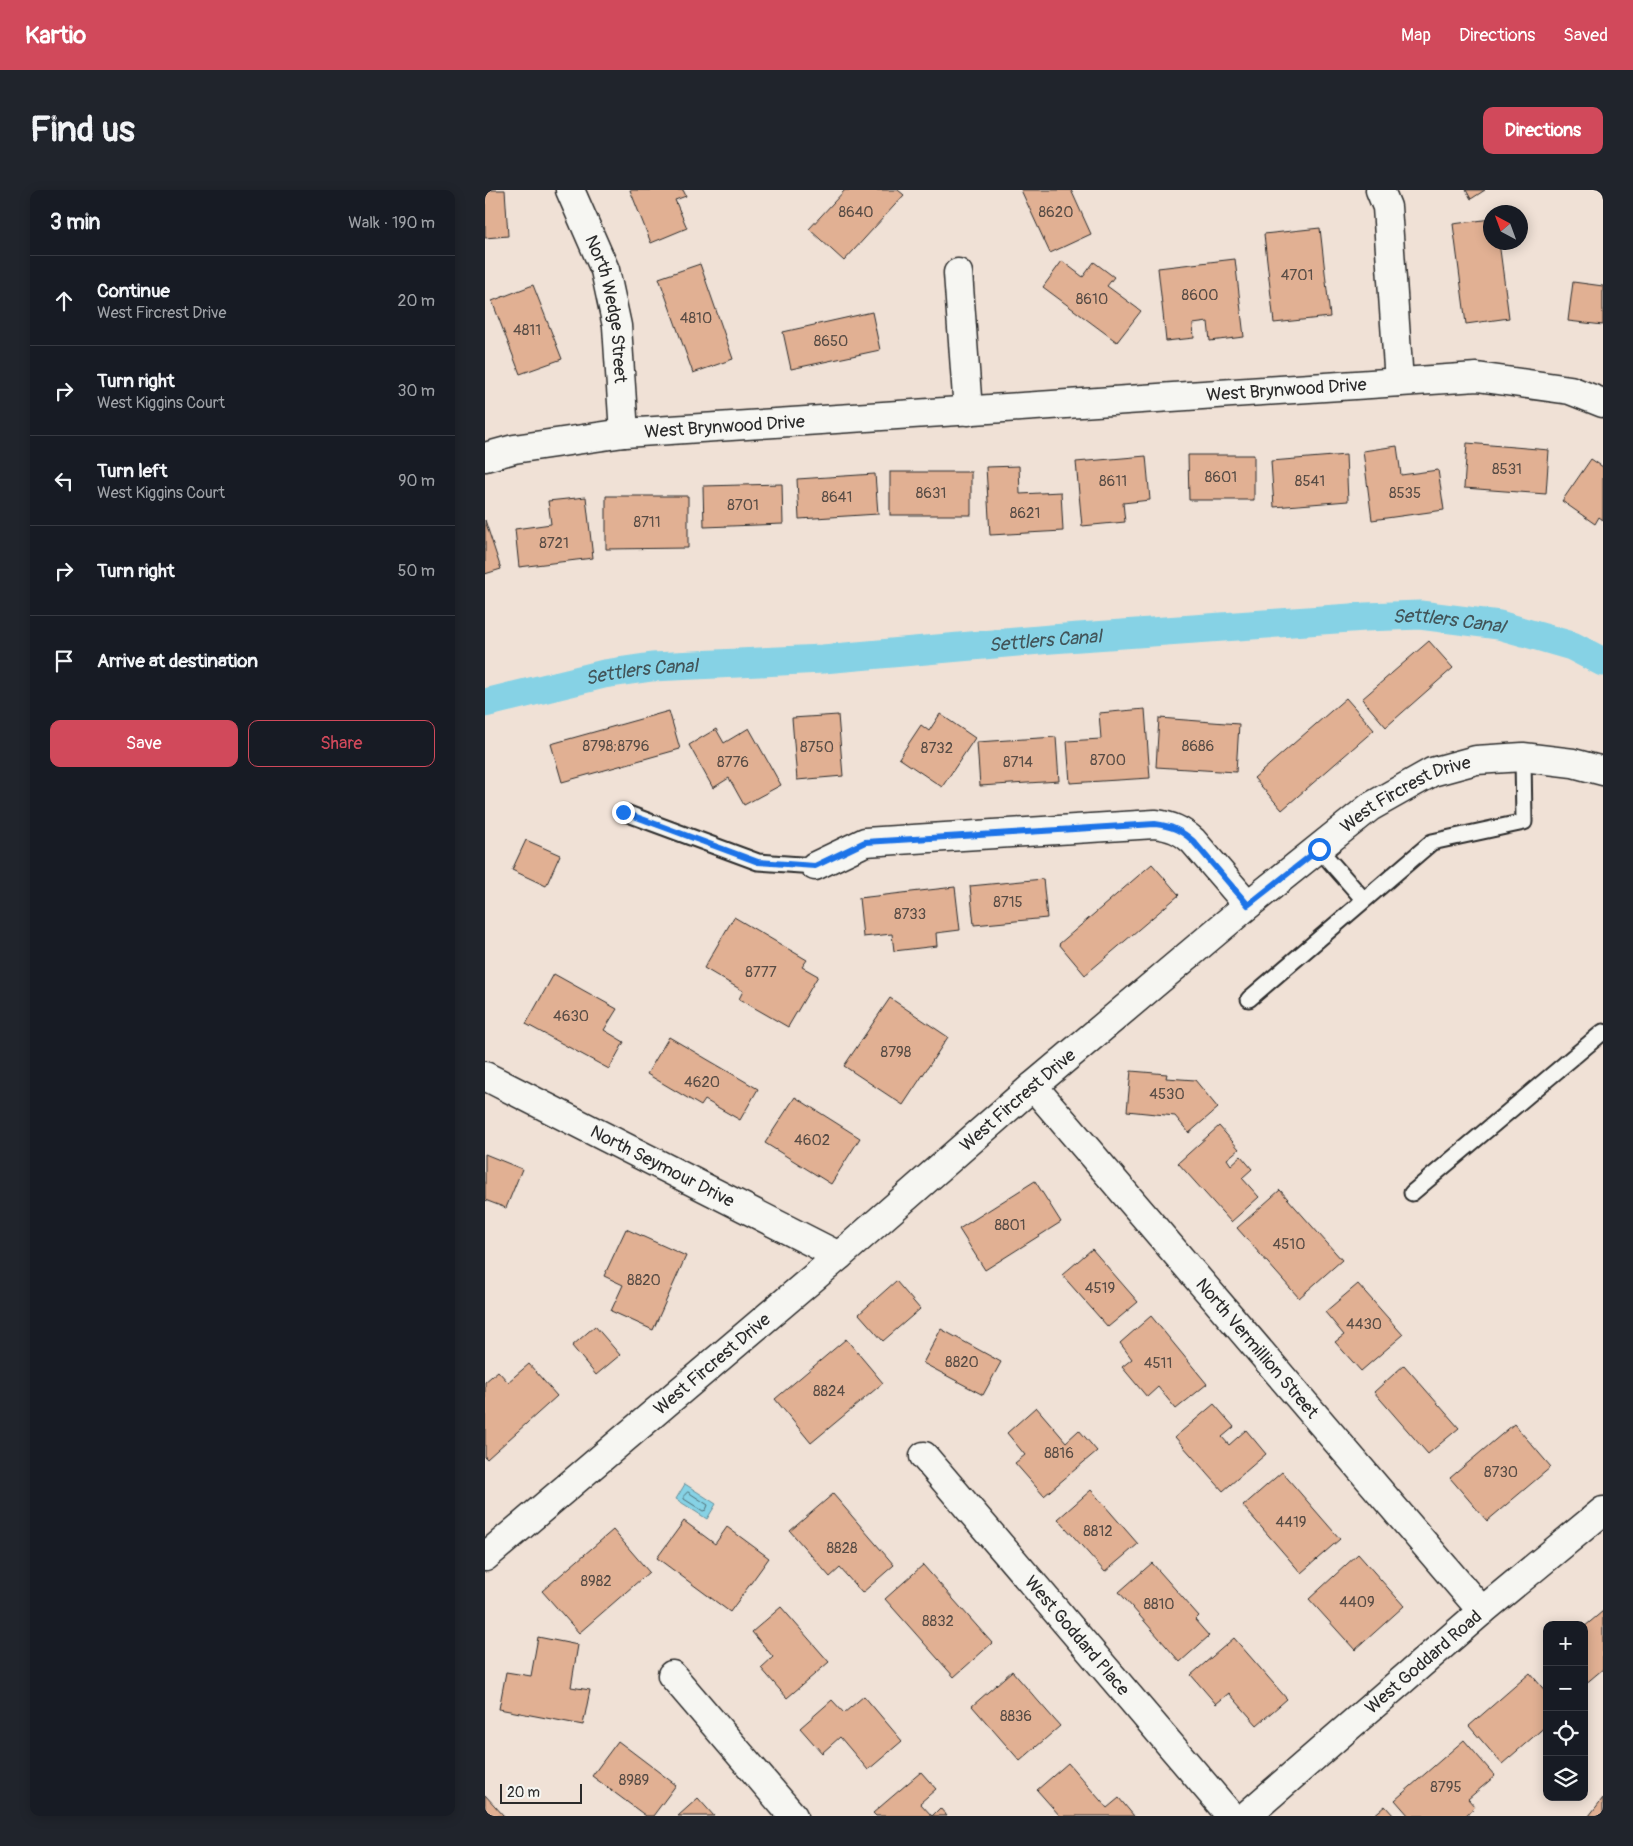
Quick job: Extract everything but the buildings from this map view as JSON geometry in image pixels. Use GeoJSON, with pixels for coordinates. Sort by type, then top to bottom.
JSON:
{"type":"FeatureCollection","features":[{"type":"Feature","properties":{"kind":"street","name":"North Wedge Street"},"geometry":{"type":"LineString","coordinates":[[570,190],[605,270],[607,279],[617,326],[624,433]]}},
{"type":"Feature","properties":{"kind":"street"},"geometry":{"type":"LineString","coordinates":[[1380,190],[1387,207],[1399,382]]}},
{"type":"Feature","properties":{"kind":"street"},"geometry":{"type":"LineString","coordinates":[[958,273],[968,411]]}},
{"type":"Feature","properties":{"kind":"street","name":"West Brynwood Drive"},"geometry":{"type":"LineString","coordinates":[[485,457],[514,449],[624,433],[1477,377],[1570,390],[1603,402]]}},
{"type":"Feature","properties":{"kind":"street","name":"West Fircrest Drive"},"geometry":{"type":"LineString","coordinates":[[485,1557],[839,1256],[1033,1086],[1248,905],[1370,807],[1432,772],[1477,760],[1523,756],[1573,763],[1603,770]]}},
{"type":"Feature","properties":{"kind":"street"},"geometry":{"type":"LineString","coordinates":[[815,866],[865,842],[1155,824],[1171,826],[1183,832],[1248,905]]}},
{"type":"Feature","properties":{"kind":"street","name":"North Seymour Drive"},"geometry":{"type":"LineString","coordinates":[[485,1076],[839,1256]]}},
{"type":"Feature","properties":{"kind":"street","name":"North Vermillion Street"},"geometry":{"type":"LineString","coordinates":[[1033,1086],[1482,1611]]}},
{"type":"Feature","properties":{"kind":"street","name":"West Goddard Place"},"geometry":{"type":"LineString","coordinates":[[924,1456],[1231,1816]]}},
{"type":"Feature","properties":{"kind":"street","name":"West Goddard Road"},"geometry":{"type":"LineString","coordinates":[[1246,1816],[1482,1611],[1603,1511]]}},
{"type":"Feature","properties":{"kind":"street"},"geometry":{"type":"LineString","coordinates":[[673,1675],[793,1816]]}},
{"type":"Feature","properties":{"kind":"lane"},"geometry":{"type":"LineString","coordinates":[[1249,999],[1432,842],[1524,822],[1523,756]]}},
{"type":"Feature","properties":{"kind":"lane"},"geometry":{"type":"LineString","coordinates":[[623,812],[758,862],[815,866]]}},
{"type":"Feature","properties":{"kind":"lane"},"geometry":{"type":"LineString","coordinates":[[1319,849],[1364,900]]}},
{"type":"Feature","properties":{"kind":"lane"},"geometry":{"type":"LineString","coordinates":[[1412,1193],[1603,1032]]}},
{"type":"Feature","properties":{"kind":"water"},"geometry":{"type":"Polygon","coordinates":[[[685,1484],[716,1504],[707,1519],[676,1499],[685,1484]]]}},
{"type":"Feature","properties":{"kind":"waterway","name":"Settlers Canal"},"geometry":{"type":"LineString","coordinates":[[485,703],[604,674],[652,667],[823,659],[1051,639],[1365,617],[1420,615],[1499,625],[1572,646],[1603,662]]}},
{"type":"Feature","properties":{"kind":"route"},"geometry":{"type":"LineString","coordinates":[[623,812],[758,862],[815,866],[865,842],[1155,824],[1171,826],[1183,832],[1193,841],[1248,905],[1319,849]]}}]}
